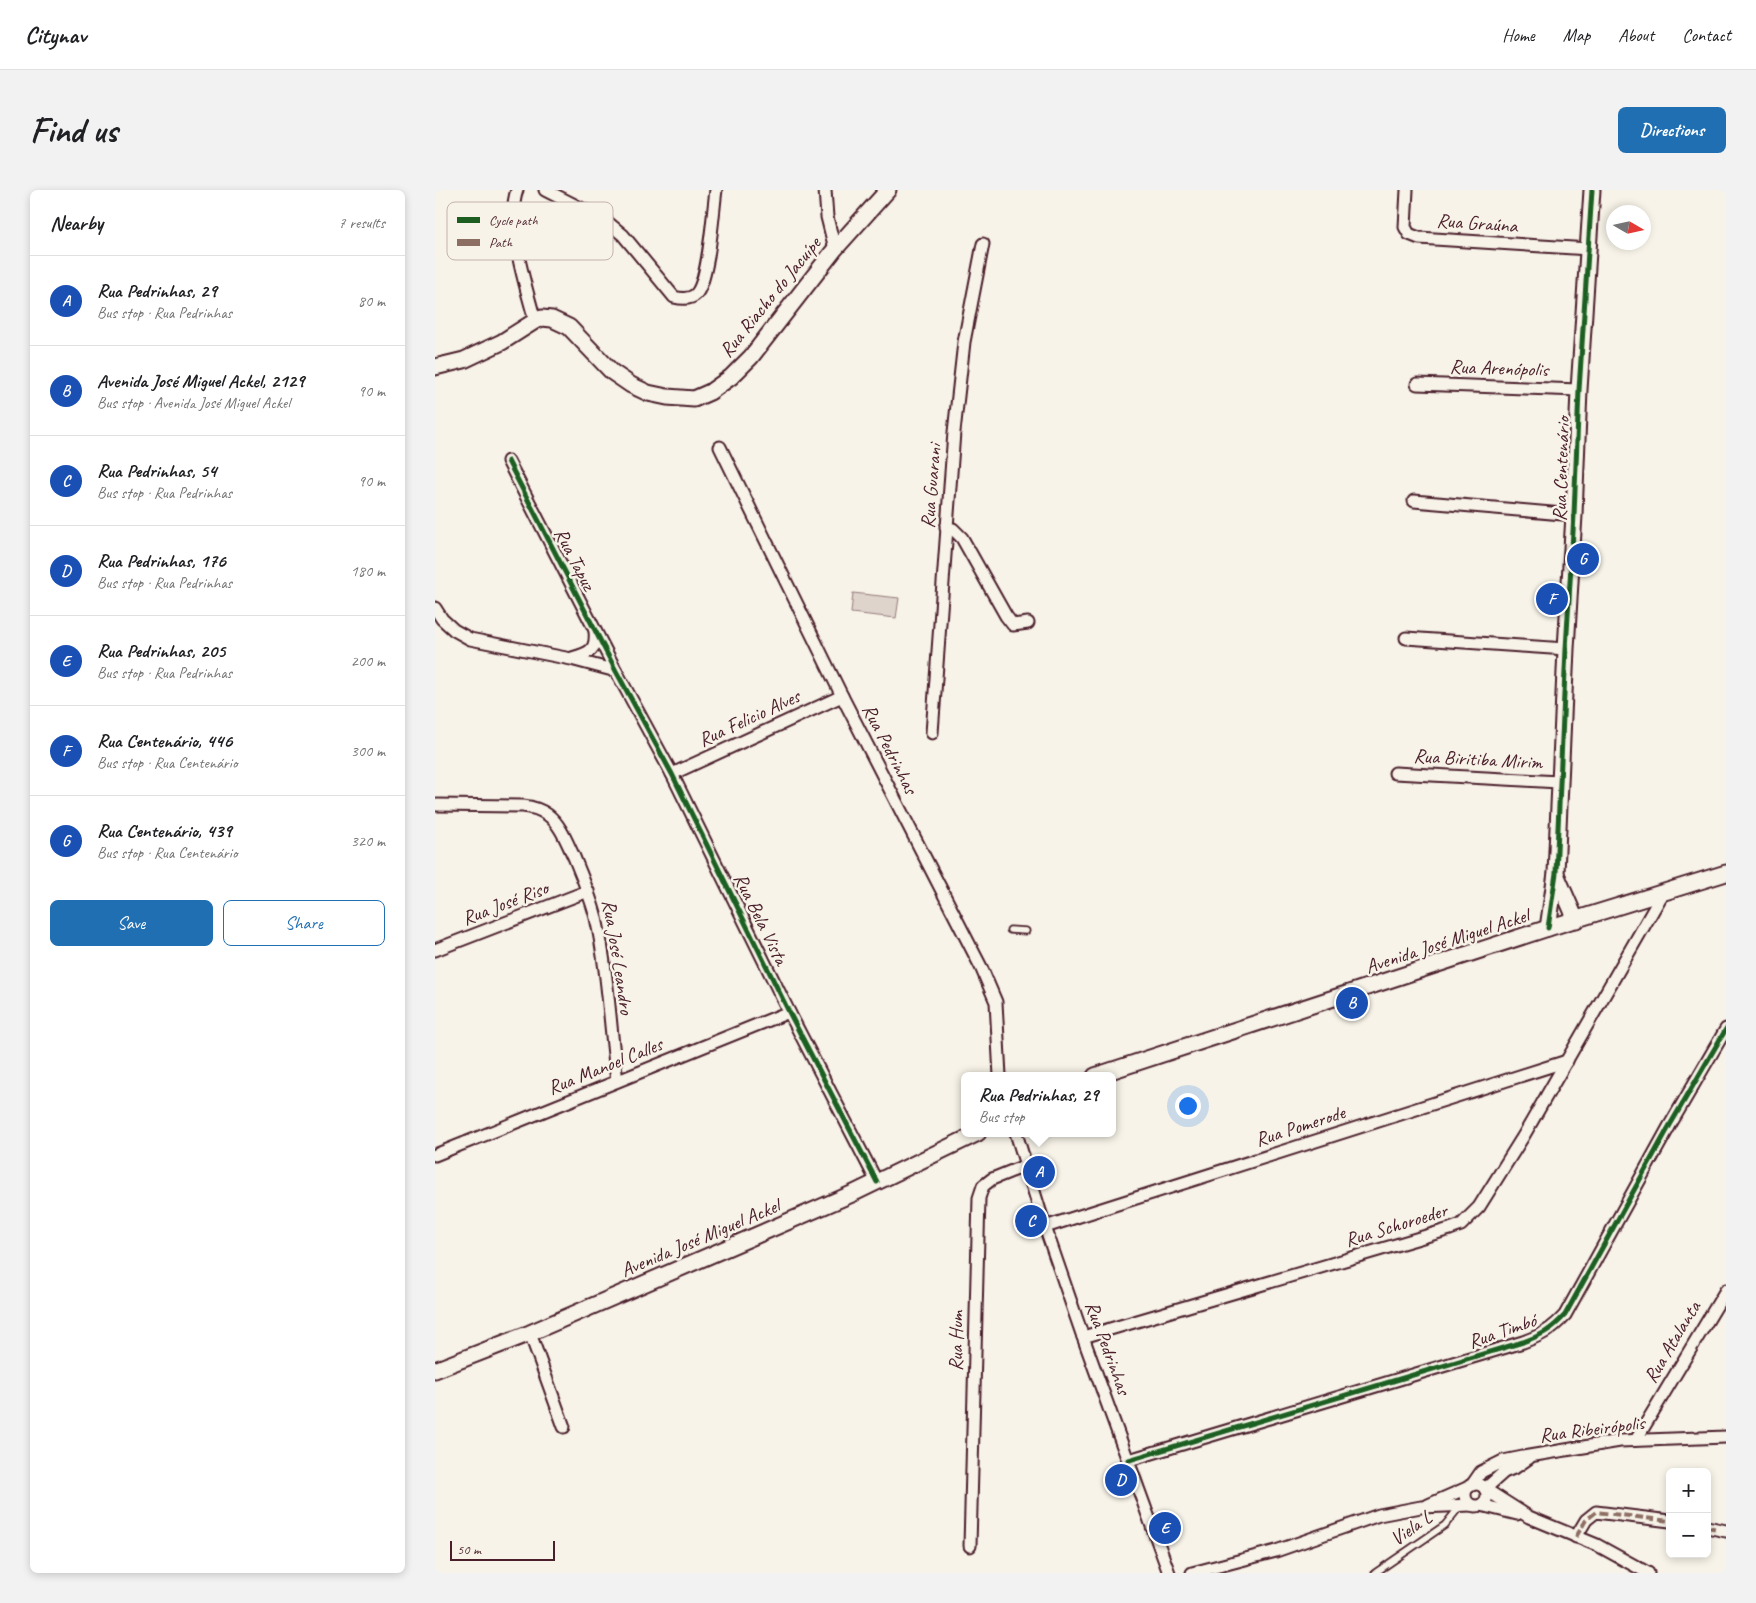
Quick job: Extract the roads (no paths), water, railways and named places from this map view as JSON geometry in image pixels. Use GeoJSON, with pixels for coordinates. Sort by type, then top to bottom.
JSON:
{"type":"FeatureCollection","features":[{"type":"Feature","properties":{"kind":"street"},"geometry":{"type":"LineString","coordinates":[[545,190],[569,202]]}},
{"type":"Feature","properties":{"kind":"street"},"geometry":{"type":"LineString","coordinates":[[613,227],[623,235],[675,297],[687,299],[697,293],[705,276],[716,190]]}},
{"type":"Feature","properties":{"kind":"street"},"geometry":{"type":"LineString","coordinates":[[825,190],[827,217],[835,249]]}},
{"type":"Feature","properties":{"kind":"street","name":"Rua Riacho do Jacuípe"},"geometry":{"type":"LineString","coordinates":[[535,321],[542,318],[552,319],[569,327],[613,372],[631,385],[648,393],[667,397],[694,399],[710,392],[731,377],[751,357],[835,249],[888,190]]}},
{"type":"Feature","properties":{"kind":"street","name":"Rua Graúna"},"geometry":{"type":"LineString","coordinates":[[1407,190],[1405,226],[1409,234],[1419,238],[1589,249]]}},
{"type":"Feature","properties":{"kind":"street","name":"Rua Centenário"},"geometry":{"type":"LineString","coordinates":[[1548,928],[1556,872],[1579,390],[1592,190]]}},
{"type":"Feature","properties":{"kind":"street","name":"Rua Guarani"},"geometry":{"type":"LineString","coordinates":[[932,733],[963,342],[983,244]]}},
{"type":"Feature","properties":{"kind":"street"},"geometry":{"type":"LineString","coordinates":[[435,367],[477,355],[535,321],[520,260]]}},
{"type":"Feature","properties":{"kind":"street","name":"Rua Arenópolis"},"geometry":{"type":"LineString","coordinates":[[1417,384],[1579,390]]}},
{"type":"Feature","properties":{"kind":"street","name":"Rua Pedrinhas"},"geometry":{"type":"LineString","coordinates":[[721,447],[842,696],[981,968],[996,1002],[1000,1072]]}},
{"type":"Feature","properties":{"kind":"street","name":"Rua Tapuz"},"geometry":{"type":"LineString","coordinates":[[508,461],[616,670]]}},
{"type":"Feature","properties":{"kind":"street"},"geometry":{"type":"LineString","coordinates":[[1414,501],[1574,515]]}},
{"type":"Feature","properties":{"kind":"street"},"geometry":{"type":"LineString","coordinates":[[947,527],[963,538],[1006,616],[1013,625],[1028,623]]}},
{"type":"Feature","properties":{"kind":"street"},"geometry":{"type":"LineString","coordinates":[[435,608],[442,619],[454,630],[469,639],[616,670]]}},
{"type":"Feature","properties":{"kind":"street"},"geometry":{"type":"LineString","coordinates":[[571,659],[593,649],[596,640],[594,629]]}},
{"type":"Feature","properties":{"kind":"street"},"geometry":{"type":"LineString","coordinates":[[1406,638],[1566,649]]}},
{"type":"Feature","properties":{"kind":"street","name":"Rua Bela Vista"},"geometry":{"type":"LineString","coordinates":[[616,670],[671,774],[789,1012],[877,1182]]}},
{"type":"Feature","properties":{"kind":"street","name":"Rua Felicio Alves"},"geometry":{"type":"LineString","coordinates":[[671,774],[842,696]]}},
{"type":"Feature","properties":{"kind":"street","name":"Rua Biritiba Mirim"},"geometry":{"type":"LineString","coordinates":[[1395,773],[1559,782]]}},
{"type":"Feature","properties":{"kind":"street","name":"Rua José Leandro"},"geometry":{"type":"LineString","coordinates":[[435,805],[523,806],[537,808],[557,825],[568,844],[588,891],[596,918],[603,954],[617,1081]]}},
{"type":"Feature","properties":{"kind":"street","name":"Rua Centenário"},"geometry":{"type":"LineString","coordinates":[[1556,872],[1576,920]]}},
{"type":"Feature","properties":{"kind":"street","name":"Avenida José Miguel Ackel"},"geometry":{"type":"LineString","coordinates":[[1107,1072],[1548,928],[1726,873]]}},
{"type":"Feature","properties":{"kind":"street","name":"Rua José Riso"},"geometry":{"type":"LineString","coordinates":[[435,950],[588,891]]}},
{"type":"Feature","properties":{"kind":"street","name":"Rua Schoroeder"},"geometry":{"type":"LineString","coordinates":[[1083,1337],[1450,1230],[1461,1225],[1479,1206],[1524,1135],[1663,893]]}},
{"type":"Feature","properties":{"kind":"street","name":"Rua Manoel Calles"},"geometry":{"type":"LineString","coordinates":[[435,1155],[789,1012]]}},
{"type":"Feature","properties":{"kind":"street","name":"Rua Timbó"},"geometry":{"type":"LineString","coordinates":[[1129,1460],[1523,1342],[1541,1336],[1553,1328],[1565,1315],[1665,1134],[1726,1029]]}},
{"type":"Feature","properties":{"kind":"street","name":"Rua Pomerode"},"geometry":{"type":"LineString","coordinates":[[1045,1227],[1567,1061]]}},
{"type":"Feature","properties":{"kind":"street","name":"Avenida José Miguel Ackel"},"geometry":{"type":"LineString","coordinates":[[435,1370],[530,1333],[877,1182],[970,1137]]}},
{"type":"Feature","properties":{"kind":"street","name":"Rua Pedrinhas"},"geometry":{"type":"LineString","coordinates":[[1017,1137],[1045,1227],[1083,1337],[1169,1573]]}},
{"type":"Feature","properties":{"kind":"street","name":"Rua Hum"},"geometry":{"type":"LineString","coordinates":[[970,1546],[979,1198],[983,1186],[992,1179],[1027,1165]]}},
{"type":"Feature","properties":{"kind":"street","name":"Rua Atalanta"},"geometry":{"type":"LineString","coordinates":[[1635,1440],[1726,1290]]}},
{"type":"Feature","properties":{"kind":"street"},"geometry":{"type":"LineString","coordinates":[[530,1333],[564,1427]]}},
{"type":"Feature","properties":{"kind":"street","name":"Rua Ribeirópolis"},"geometry":{"type":"LineString","coordinates":[[1421,1507],[1471,1486],[1481,1472],[1503,1461],[1619,1441],[1726,1437]]}},
{"type":"Feature","properties":{"kind":"street"},"geometry":{"type":"LineString","coordinates":[[1485,1489],[1504,1472],[1516,1467],[1533,1455]]}},
{"type":"Feature","properties":{"kind":"street"},"geometry":{"type":"LineString","coordinates":[[1485,1489],[1486,1500],[1471,1505],[1468,1503],[1465,1493],[1471,1486],[1480,1485],[1529,1517],[1597,1545],[1648,1573]]}},
{"type":"Feature","properties":{"kind":"street","name":"Rua Ribeirópolis"},"geometry":{"type":"LineString","coordinates":[[1192,1573],[1276,1551],[1379,1515],[1421,1507],[1471,1505],[1529,1517]]}},
{"type":"Feature","properties":{"kind":"street"},"geometry":{"type":"LineString","coordinates":[[1576,1537],[1586,1520],[1596,1512],[1666,1521]]}},
{"type":"Feature","properties":{"kind":"lane"},"geometry":{"type":"LineString","coordinates":[[1010,930],[1026,931]]}},
{"type":"Feature","properties":{"kind":"lane","name":"Viela L"},"geometry":{"type":"LineString","coordinates":[[1375,1573],[1471,1505]]}},
{"type":"Feature","properties":{"kind":"place","name":"Rua Centenário, 439"},"geometry":{"type":"Point","coordinates":[1583,559]}},
{"type":"Feature","properties":{"kind":"place","name":"Rua Centenário, 446"},"geometry":{"type":"Point","coordinates":[1552,599]}},
{"type":"Feature","properties":{"kind":"place","name":"Avenida José Miguel Ackel, 2129"},"geometry":{"type":"Point","coordinates":[1352,1003]}},
{"type":"Feature","properties":{"kind":"place","name":"Rua Pedrinhas, 29"},"geometry":{"type":"Point","coordinates":[1039,1172]}},
{"type":"Feature","properties":{"kind":"place","name":"Rua Pedrinhas, 54"},"geometry":{"type":"Point","coordinates":[1031,1221]}},
{"type":"Feature","properties":{"kind":"place","name":"Rua Pedrinhas, 176"},"geometry":{"type":"Point","coordinates":[1121,1480]}},
{"type":"Feature","properties":{"kind":"place","name":"Rua Pedrinhas, 205"},"geometry":{"type":"Point","coordinates":[1165,1528]}}]}
